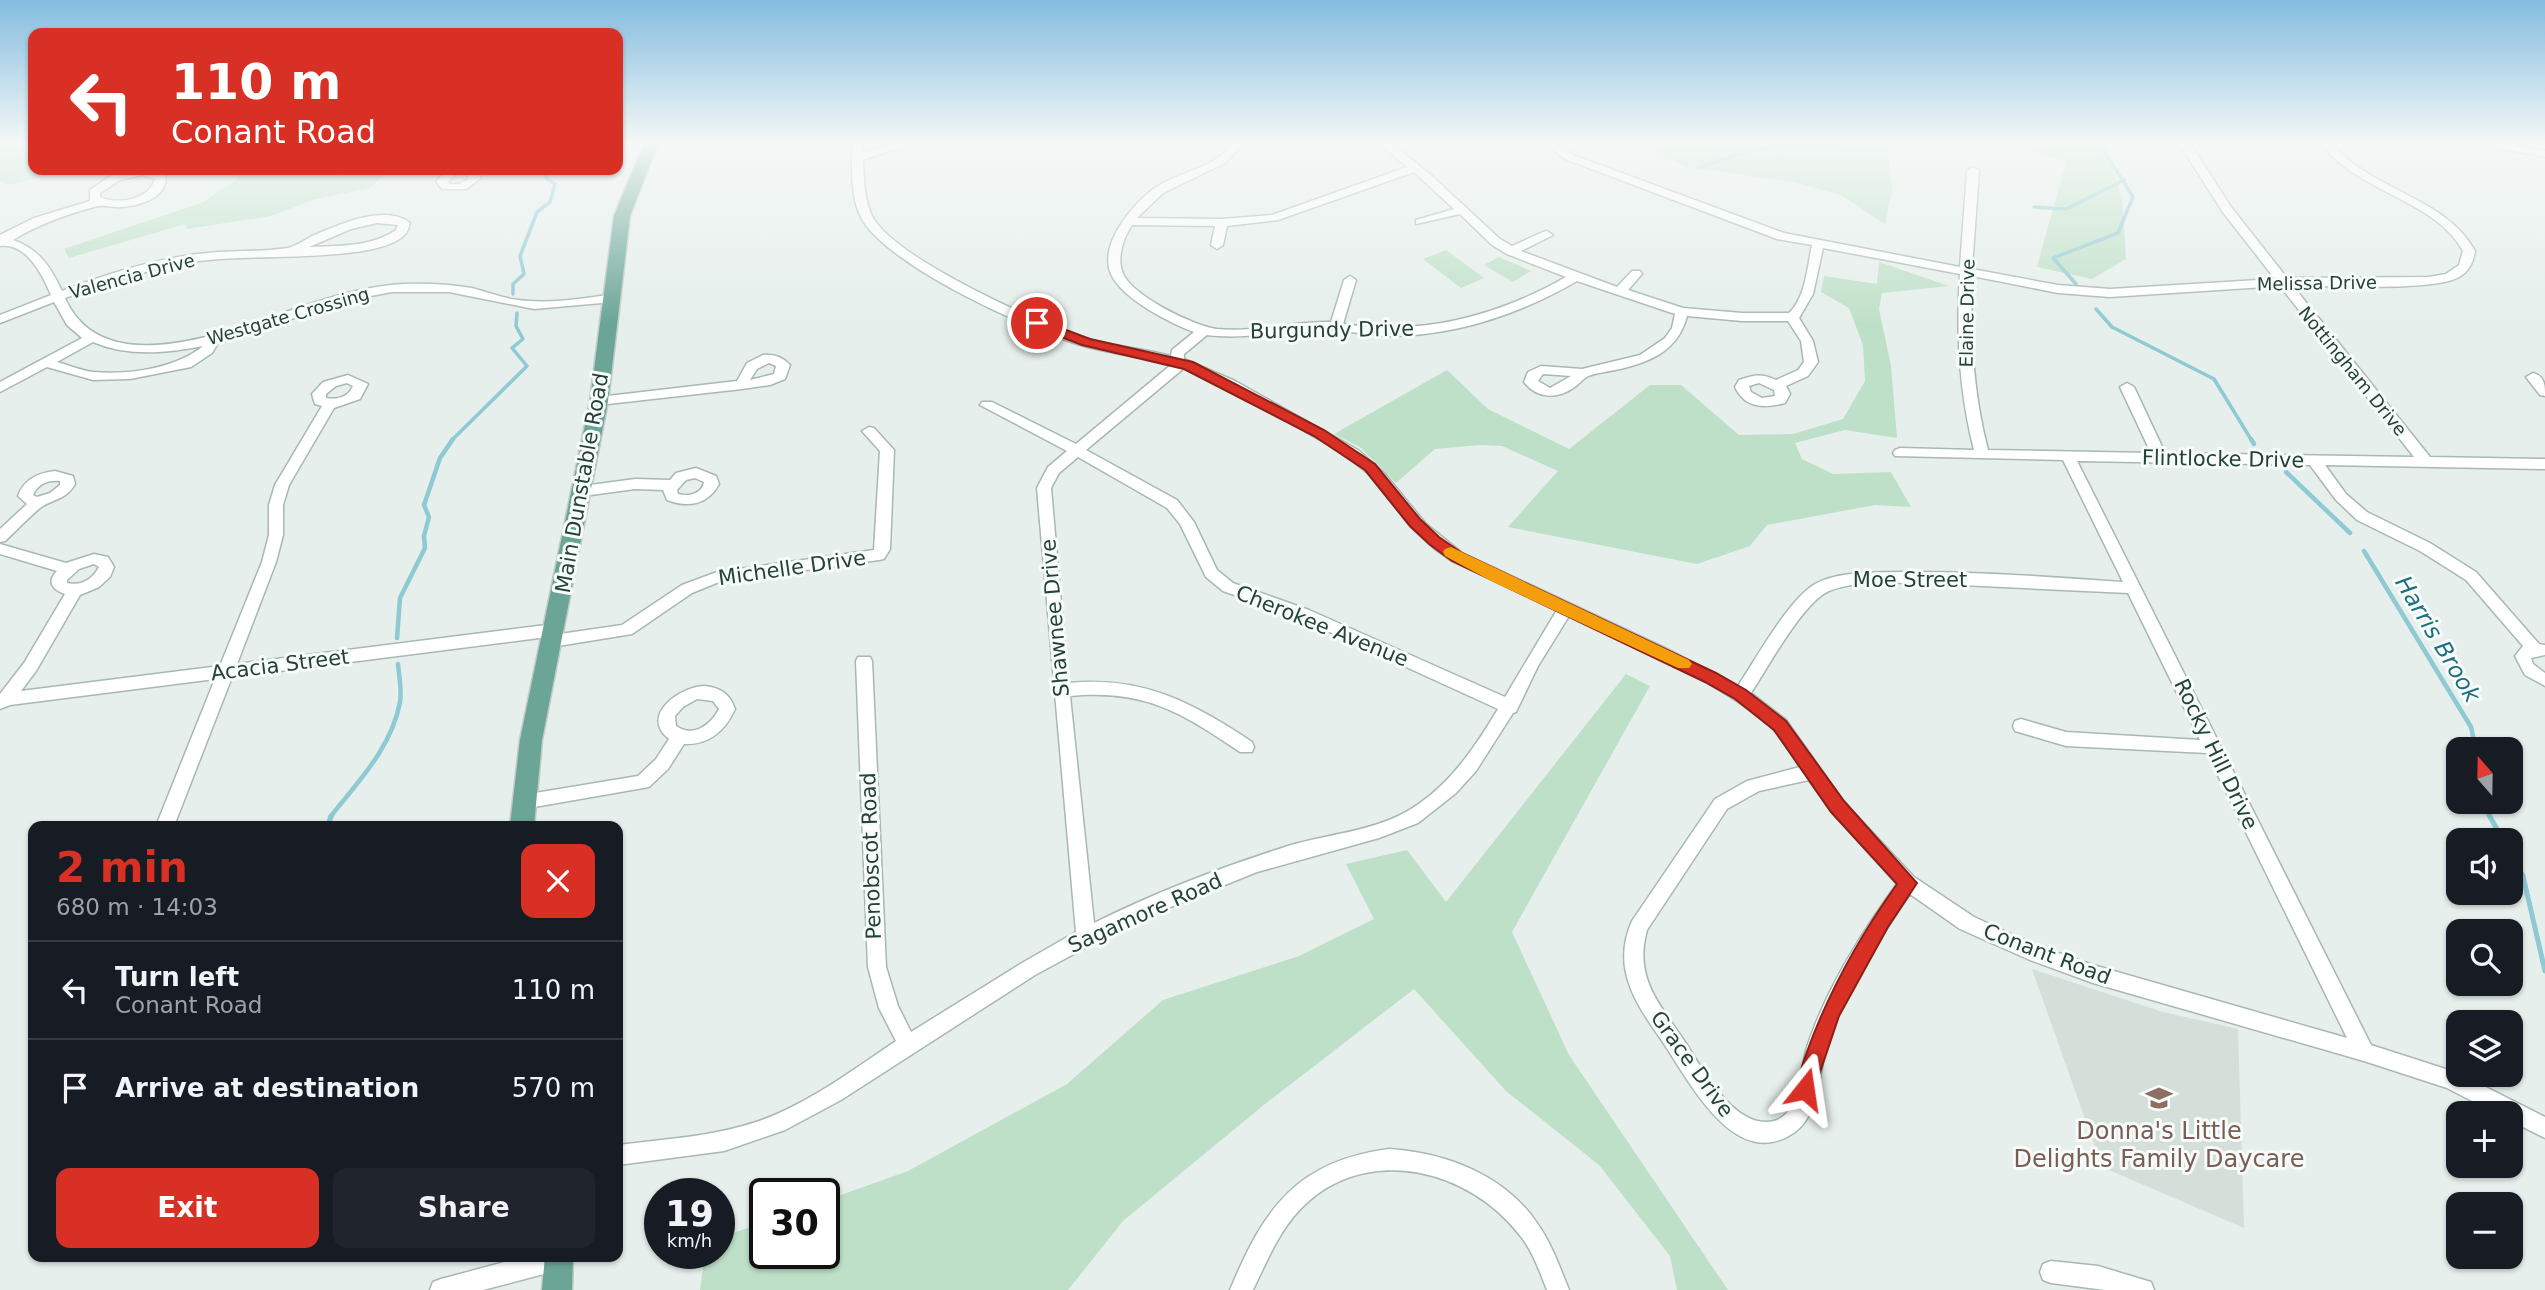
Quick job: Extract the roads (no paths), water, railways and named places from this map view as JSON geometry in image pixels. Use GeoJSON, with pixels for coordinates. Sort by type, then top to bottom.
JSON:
{"type":"FeatureCollection","features":[{"type":"Feature","properties":{"kind":"main road","name":"Main Dunstable Road"},"geometry":{"type":"LineString","coordinates":[[522,821],[531,740],[599,401],[622,216],[627,203]]}},
{"type":"Feature","properties":{"kind":"main road"},"geometry":{"type":"LineString","coordinates":[[557,1290],[559,1262]]}},
{"type":"Feature","properties":{"kind":"street"},"geometry":{"type":"LineString","coordinates":[[1,240],[49,216],[94,203]]}},
{"type":"Feature","properties":{"kind":"street","name":"Conant Road"},"geometry":{"type":"LineString","coordinates":[[864,203],[868,219],[890,243],[963,288],[1052,331],[1087,342],[1180,362],[1219,379],[1351,452],[1387,484],[1415,523],[1457,557],[1659,652],[1741,695],[1780,726],[1866,841],[1908,883],[1967,923],[2030,952],[2106,978],[2364,1052],[2451,1080],[2545,1128]]}},
{"type":"Feature","properties":{"kind":"street","name":"Burgundy Drive"},"geometry":{"type":"LineString","coordinates":[[1142,203],[1121,235],[1114,265],[1120,279],[1149,302],[1204,331],[1336,326],[1367,332],[1390,332],[1480,319],[1530,302],[1576,277]]}},
{"type":"Feature","properties":{"kind":"street"},"geometry":{"type":"LineString","coordinates":[[1129,221],[1258,221],[1287,215],[1319,203]]}},
{"type":"Feature","properties":{"kind":"street"},"geometry":{"type":"LineString","coordinates":[[1454,203],[1496,242],[1511,251],[1576,277],[1682,312],[1742,317],[1792,317],[1798,314],[1804,300],[1818,244]]}},
{"type":"Feature","properties":{"kind":"street","name":"Melissa Drive"},"geometry":{"type":"LineString","coordinates":[[1689,203],[1768,232],[1818,244],[2091,293],[2281,282],[2429,281],[2453,276],[2461,271],[2470,258],[2466,243],[2454,228],[2410,203]]}},
{"type":"Feature","properties":{"kind":"street","name":"Elaine Drive"},"geometry":{"type":"LineString","coordinates":[[1971,203],[1962,334],[1971,413],[1982,454]]}},
{"type":"Feature","properties":{"kind":"street","name":"Nottingham Drive"},"geometry":{"type":"LineString","coordinates":[[2222,203],[2281,282],[2425,461]]}},
{"type":"Feature","properties":{"kind":"street"},"geometry":{"type":"LineString","coordinates":[[1420,222],[1462,210]]}},
{"type":"Feature","properties":{"kind":"street","name":"Valencia Drive"},"geometry":{"type":"LineString","coordinates":[[0,319],[112,278],[174,261],[219,255],[291,251],[382,243],[399,235],[405,226],[404,223],[391,219],[369,222],[331,232],[291,251]]}},
{"type":"Feature","properties":{"kind":"street"},"geometry":{"type":"LineString","coordinates":[[1217,245],[1222,223]]}},
{"type":"Feature","properties":{"kind":"street"},"geometry":{"type":"LineString","coordinates":[[1511,251],[1547,235]]}},
{"type":"Feature","properties":{"kind":"street"},"geometry":{"type":"LineString","coordinates":[[0,388],[91,338],[71,322],[34,252],[1,240]]}},
{"type":"Feature","properties":{"kind":"street"},"geometry":{"type":"LineString","coordinates":[[1619,292],[1636,274]]}},
{"type":"Feature","properties":{"kind":"street"},"geometry":{"type":"LineString","coordinates":[[1336,326],[1350,280]]}},
{"type":"Feature","properties":{"kind":"street","name":"Westgate Crossing"},"geometry":{"type":"LineString","coordinates":[[91,338],[137,348],[178,346],[214,339],[342,297],[387,289],[454,289],[504,302],[567,311],[612,303]]}},
{"type":"Feature","properties":{"kind":"street"},"geometry":{"type":"LineString","coordinates":[[1581,373],[1644,358],[1661,351],[1678,330],[1682,312]]}},
{"type":"Feature","properties":{"kind":"street"},"geometry":{"type":"LineString","coordinates":[[1778,384],[1803,373],[1811,362],[1807,341],[1792,317]]}},
{"type":"Feature","properties":{"kind":"street"},"geometry":{"type":"LineString","coordinates":[[1180,362],[1202,341],[1204,331]]}},
{"type":"Feature","properties":{"kind":"street"},"geometry":{"type":"LineString","coordinates":[[46,363],[93,376],[130,375],[186,364],[207,350],[214,339]]}},
{"type":"Feature","properties":{"kind":"street","name":"Shawnee Drive"},"geometry":{"type":"LineString","coordinates":[[1086,935],[1044,493],[1046,482],[1053,470],[1180,362]]}},
{"type":"Feature","properties":{"kind":"street"},"geometry":{"type":"LineString","coordinates":[[2533,377],[2545,392]]}},
{"type":"Feature","properties":{"kind":"street"},"geometry":{"type":"LineString","coordinates":[[599,401],[741,385]]}},
{"type":"Feature","properties":{"kind":"street"},"geometry":{"type":"LineString","coordinates":[[2127,387],[2160,457]]}},
{"type":"Feature","properties":{"kind":"street"},"geometry":{"type":"LineString","coordinates":[[167,821],[269,562],[276,535],[276,505],[282,485],[330,404]]}},
{"type":"Feature","properties":{"kind":"street","name":"Cherokee Avenue"},"geometry":{"type":"LineString","coordinates":[[987,405],[1076,450],[1164,499],[1180,511],[1191,527],[1208,568],[1221,583],[1241,593],[1302,613],[1510,707]]}},
{"type":"Feature","properties":{"kind":"street","name":"Michelle Drive"},"geometry":{"type":"LineString","coordinates":[[553,636],[626,630],[687,589],[718,577],[751,570],[879,555],[883,549],[887,450],[869,431]]}},
{"type":"Feature","properties":{"kind":"street","name":"Flintlocke Drive"},"geometry":{"type":"LineString","coordinates":[[1900,453],[2545,464]]}},
{"type":"Feature","properties":{"kind":"street","name":"Rocky Hill Drive"},"geometry":{"type":"LineString","coordinates":[[2068,456],[2364,1052]]}},
{"type":"Feature","properties":{"kind":"street"},"geometry":{"type":"LineString","coordinates":[[2314,460],[2340,497],[2362,516],[2425,547],[2471,576],[2540,650]]}},
{"type":"Feature","properties":{"kind":"street"},"geometry":{"type":"LineString","coordinates":[[583,491],[646,484],[671,485]]}},
{"type":"Feature","properties":{"kind":"street"},"geometry":{"type":"LineString","coordinates":[[0,537],[30,512],[37,502]]}},
{"type":"Feature","properties":{"kind":"street"},"geometry":{"type":"LineString","coordinates":[[0,549],[67,569]]}},
{"type":"Feature","properties":{"kind":"street"},"geometry":{"type":"LineString","coordinates":[[90,560],[101,560],[106,565],[106,572],[99,580],[75,590],[65,590],[58,585],[60,576],[67,569],[90,560]]}},
{"type":"Feature","properties":{"kind":"street","name":"Moe Street"},"geometry":{"type":"LineString","coordinates":[[1741,695],[1808,600],[1828,584],[1873,578],[2134,588]]}},
{"type":"Feature","properties":{"kind":"street"},"geometry":{"type":"LineString","coordinates":[[3,702],[35,659],[75,590]]}},
{"type":"Feature","properties":{"kind":"street","name":"Sagamore Road"},"geometry":{"type":"LineString","coordinates":[[623,1154],[701,1145],[756,1132],[808,1108],[1086,935],[1159,902],[1246,868],[1387,827],[1416,815],[1462,776],[1490,740],[1545,640],[1565,610]]}},
{"type":"Feature","properties":{"kind":"street","name":"Acacia Street"},"geometry":{"type":"LineString","coordinates":[[3,702],[226,672],[553,636]]}},
{"type":"Feature","properties":{"kind":"street"},"geometry":{"type":"LineString","coordinates":[[2540,650],[2525,653],[2523,661],[2530,671],[2545,680]]}},
{"type":"Feature","properties":{"kind":"street","name":"Penobscot Road"},"geometry":{"type":"LineString","coordinates":[[864,661],[877,967],[885,998],[908,1045]]}},
{"type":"Feature","properties":{"kind":"street"},"geometry":{"type":"LineString","coordinates":[[1061,690],[1116,688],[1163,698],[1193,712],[1246,747]]}},
{"type":"Feature","properties":{"kind":"street"},"geometry":{"type":"LineString","coordinates":[[2021,726],[2066,739],[2213,747]]}},
{"type":"Feature","properties":{"kind":"street"},"geometry":{"type":"LineString","coordinates":[[523,802],[643,782],[662,764],[680,737]]}},
{"type":"Feature","properties":{"kind":"street","name":"Grace Drive"},"geometry":{"type":"LineString","coordinates":[[1813,772],[1754,784],[1721,804],[1639,926],[1632,943],[1636,980],[1644,998],[1690,1068],[1723,1112],[1737,1125],[1753,1132],[1768,1133],[1782,1129],[1794,1119],[1818,1044],[1832,1012],[1881,922],[1908,883]]}},
{"type":"Feature","properties":{"kind":"street"},"geometry":{"type":"LineString","coordinates":[[1241,1290],[1276,1220],[1301,1194],[1340,1169],[1383,1158],[1428,1162],[1460,1174],[1491,1191],[1526,1225],[1558,1290]]}},
{"type":"Feature","properties":{"kind":"street"},"geometry":{"type":"LineString","coordinates":[[441,1290],[544,1262]]}},
{"type":"Feature","properties":{"kind":"street"},"geometry":{"type":"LineString","coordinates":[[2051,1272],[2098,1277],[2143,1290]]}},
{"type":"Feature","properties":{"kind":"waterway"},"geometry":{"type":"LineString","coordinates":[[513,294],[513,284],[524,274],[520,256],[537,212],[548,203]]}},
{"type":"Feature","properties":{"kind":"waterway"},"geometry":{"type":"LineString","coordinates":[[2034,207],[2066,209],[2078,203]]}},
{"type":"Feature","properties":{"kind":"waterway","name":"Harris Brook"},"geometry":{"type":"LineString","coordinates":[[2076,284],[2053,258],[2118,233],[2130,203]]}},
{"type":"Feature","properties":{"kind":"waterway","name":"Harris Brook"},"geometry":{"type":"LineString","coordinates":[[2096,309],[2112,327],[2214,379],[2252,441]]}},
{"type":"Feature","properties":{"kind":"waterway"},"geometry":{"type":"LineString","coordinates":[[453,439],[527,366],[512,348],[523,339],[516,326],[517,313]]}},
{"type":"Feature","properties":{"kind":"waterway"},"geometry":{"type":"LineString","coordinates":[[397,638],[400,598],[425,548],[424,536],[429,517],[424,505],[440,458],[453,439]]}},
{"type":"Feature","properties":{"kind":"waterway","name":"Harris Brook"},"geometry":{"type":"LineString","coordinates":[[2251,439],[2254,444]]}},
{"type":"Feature","properties":{"kind":"waterway","name":"Harris Brook"},"geometry":{"type":"LineString","coordinates":[[2286,472],[2350,533]]}},
{"type":"Feature","properties":{"kind":"waterway","name":"Harris Brook"},"geometry":{"type":"LineString","coordinates":[[2364,551],[2471,727],[2473,737]]}},
{"type":"Feature","properties":{"kind":"waterway"},"geometry":{"type":"LineString","coordinates":[[330,817],[362,777],[390,734],[400,702],[398,664]]}},
{"type":"Feature","properties":{"kind":"waterway"},"geometry":{"type":"LineString","coordinates":[[329,821],[332,815]]}},
{"type":"Feature","properties":{"kind":"waterway","name":"Harris Brook"},"geometry":{"type":"LineString","coordinates":[[2490,816],[2496,828]]}},
{"type":"Feature","properties":{"kind":"waterway","name":"Harris Brook"},"geometry":{"type":"LineString","coordinates":[[2523,876],[2545,971]]}},
{"type":"Feature","properties":{"kind":"place","name":"Donna's Little Delights Family Daycare"},"geometry":{"type":"Point","coordinates":[2159,1098]}}]}
